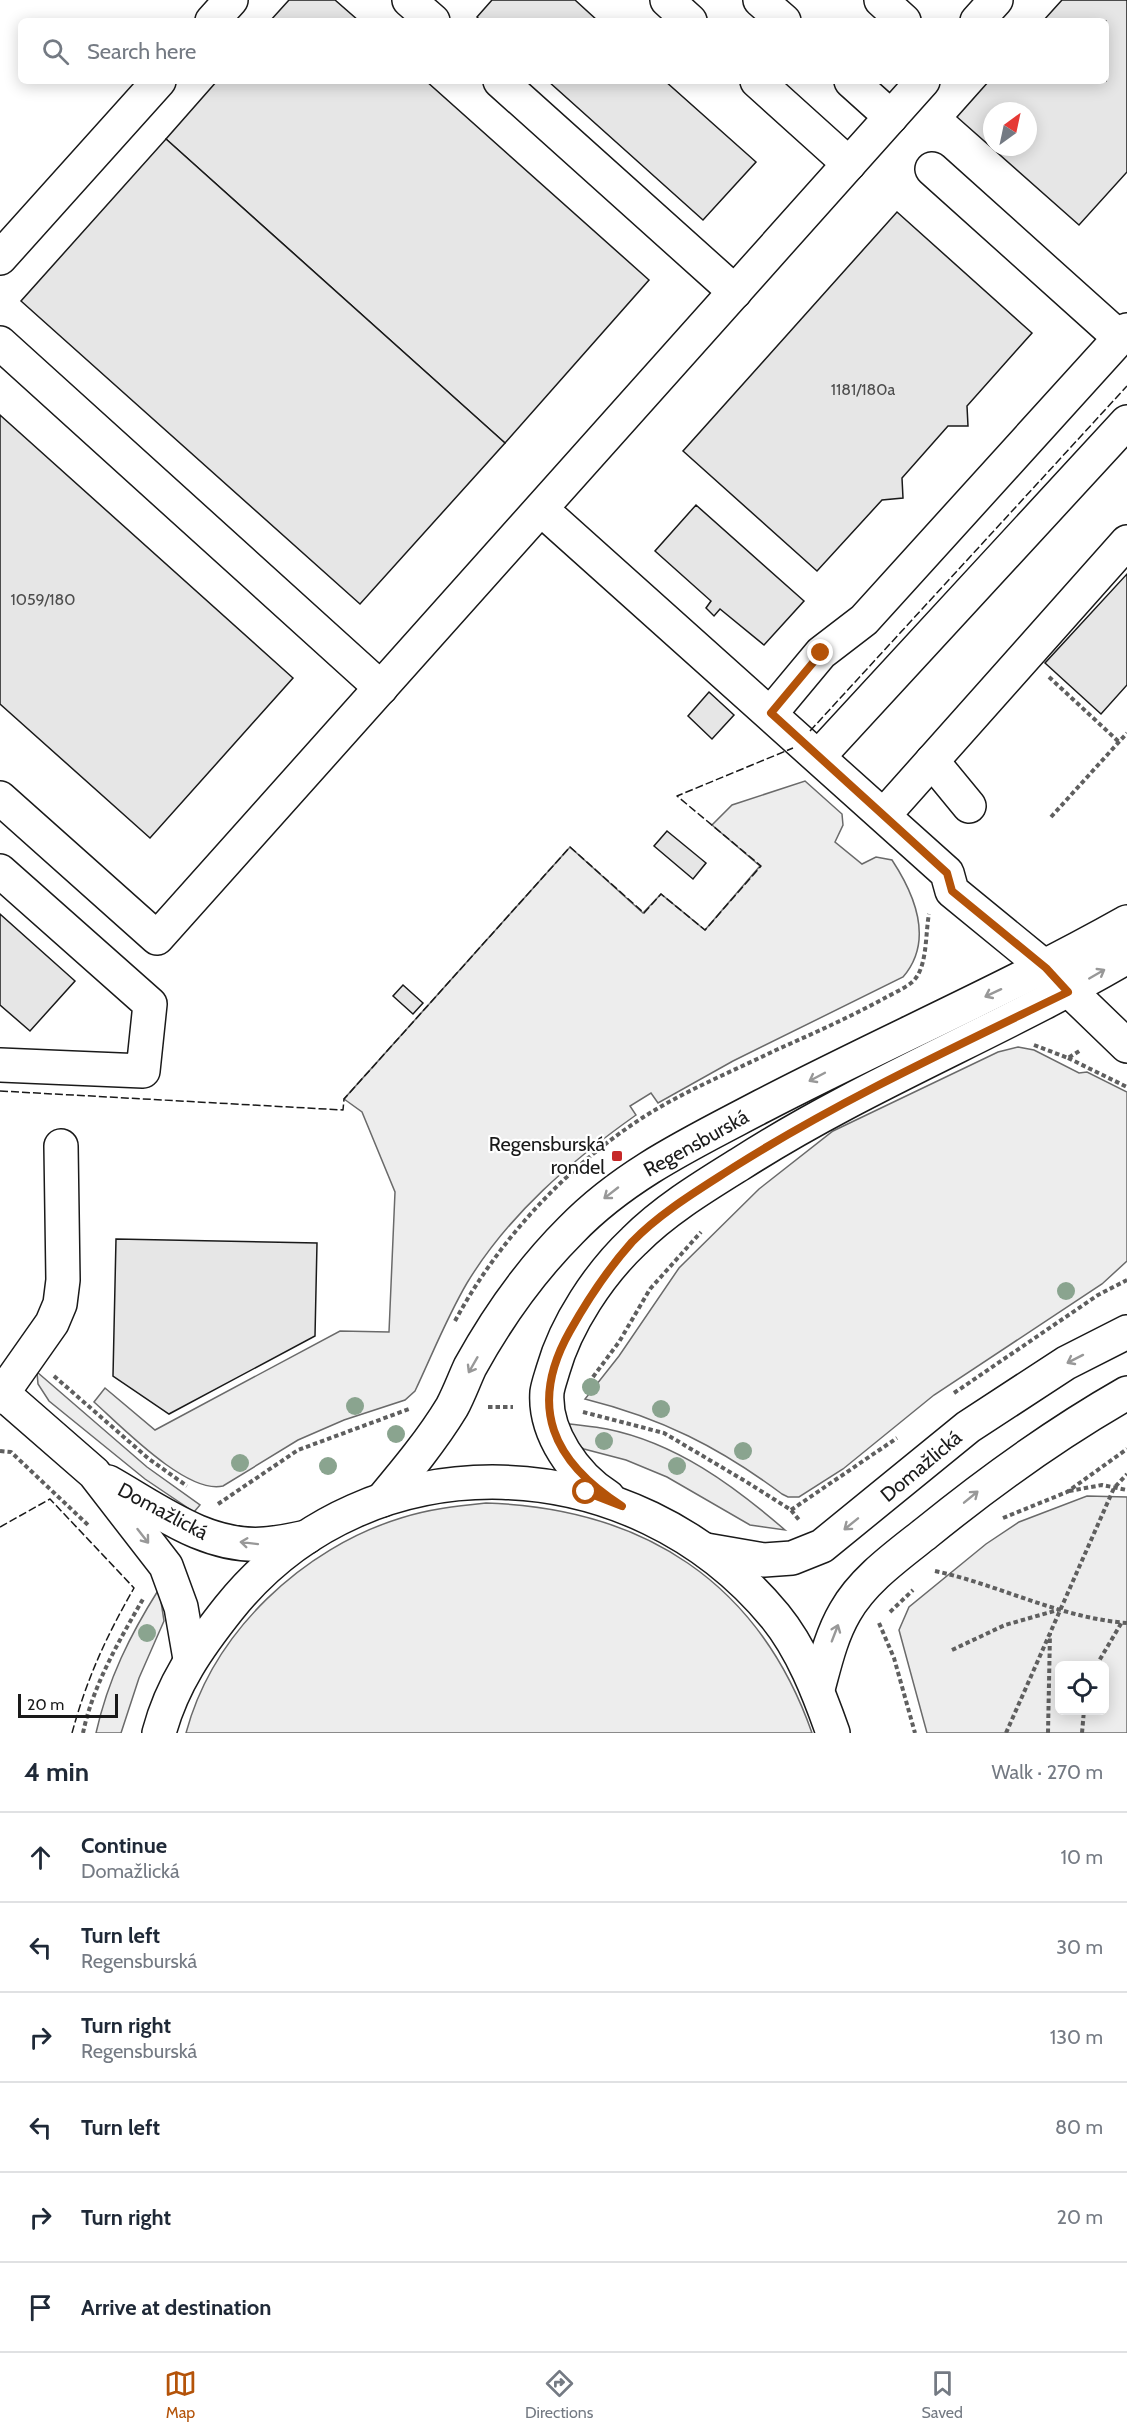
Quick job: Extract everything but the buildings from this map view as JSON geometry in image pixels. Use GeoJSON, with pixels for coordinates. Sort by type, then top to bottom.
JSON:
{"type":"FeatureCollection","features":[{"type":"Feature","properties":{"kind":"main road"},"geometry":{"type":"LineString","coordinates":[[215,18],[231,0]]}},
{"type":"Feature","properties":{"kind":"main road"},"geometry":{"type":"LineString","coordinates":[[409,0],[430,18]]}},
{"type":"Feature","properties":{"kind":"main road"},"geometry":{"type":"LineString","coordinates":[[667,0],[687,18]]}},
{"type":"Feature","properties":{"kind":"main road"},"geometry":{"type":"LineString","coordinates":[[760,0],[781,18]]}},
{"type":"Feature","properties":{"kind":"main road"},"geometry":{"type":"LineString","coordinates":[[881,0],[901,18]]}},
{"type":"Feature","properties":{"kind":"main road"},"geometry":{"type":"LineString","coordinates":[[980,18],[996,0]]}},
{"type":"Feature","properties":{"kind":"main road"},"geometry":{"type":"LineString","coordinates":[[0,258],[156,84]]}},
{"type":"Feature","properties":{"kind":"main road"},"geometry":{"type":"LineString","coordinates":[[503,84],[735,292]]}},
{"type":"Feature","properties":{"kind":"main road"},"geometry":{"type":"LineString","coordinates":[[760,84],[849,164]]}},
{"type":"Feature","properties":{"kind":"main road"},"geometry":{"type":"LineString","coordinates":[[854,84],[891,117]]}},
{"type":"Feature","properties":{"kind":"main road"},"geometry":{"type":"LineString","coordinates":[[0,798],[157,938],[920,84]]}},
{"type":"Feature","properties":{"kind":"main road"},"geometry":{"type":"LineString","coordinates":[[771,713],[821,653],[864,620],[1124,334],[932,169]]}},
{"type":"Feature","properties":{"kind":"main road"},"geometry":{"type":"LineString","coordinates":[[0,343],[381,688]]}},
{"type":"Feature","properties":{"kind":"main road"},"geometry":{"type":"LineString","coordinates":[[819,756],[1127,422]]}},
{"type":"Feature","properties":{"kind":"main road"},"geometry":{"type":"LineString","coordinates":[[541,509],[884,815],[947,873],[952,891],[1046,968],[1118,1039]]}},
{"type":"Feature","properties":{"kind":"main road"},"geometry":{"type":"LineString","coordinates":[[884,815],[1127,542]]}},
{"type":"Feature","properties":{"kind":"main road"},"geometry":{"type":"LineString","coordinates":[[932,761],[969,806]]}},
{"type":"Feature","properties":{"kind":"main road"},"geometry":{"type":"LineString","coordinates":[[0,872],[150,1004],[142,1071],[0,1065]]}},
{"type":"Feature","properties":{"kind":"main road","name":"Regensburská"},"geometry":{"type":"LineString","coordinates":[[382,1500],[418,1457],[452,1406],[471,1366],[538,1266],[609,1194],[657,1161],[839,1066],[1046,968],[1127,922]]}},
{"type":"Feature","properties":{"kind":"main road","name":"Regensburská"},"geometry":{"type":"LineString","coordinates":[[622,1506],[594,1488],[573,1465],[551,1424],[547,1391],[558,1351],[595,1287],[634,1241],[691,1195],[789,1132],[1068,992],[1127,957]]}},
{"type":"Feature","properties":{"kind":"main road"},"geometry":{"type":"LineString","coordinates":[[1,1394],[52,1323],[60,1304],[63,1280],[61,1146]]}},
{"type":"Feature","properties":{"kind":"main road","name":"Domažlická"},"geometry":{"type":"LineString","coordinates":[[705,1550],[764,1560],[792,1558],[822,1546],[968,1427],[1066,1364],[1127,1332]]}},
{"type":"Feature","properties":{"kind":"main road","name":"Domažlická"},"geometry":{"type":"LineString","coordinates":[[1,1394],[94,1473],[194,1531],[217,1539],[264,1545],[307,1537]]}},
{"type":"Feature","properties":{"kind":"main road"},"geometry":{"type":"LineString","coordinates":[[818,1689],[834,1633],[846,1611],[886,1565],[1001,1473],[1087,1416],[1127,1394]]}},
{"type":"Feature","properties":{"kind":"main road","name":"Domažlická"},"geometry":{"type":"LineString","coordinates":[[94,1473],[166,1566],[181,1608],[190,1659]]}},
{"type":"Feature","properties":{"kind":"main road","name":"Domažlická"},"geometry":{"type":"LineString","coordinates":[[159,1733],[171,1698],[190,1659],[242,1592],[273,1563],[307,1537],[343,1517],[382,1500],[432,1487],[501,1480],[586,1492],[648,1515],[705,1550],[751,1590],[776,1617],[818,1689],[833,1733]]}},
{"type":"Feature","properties":{"kind":"path"},"geometry":{"type":"LineString","coordinates":[[1026,656],[1119,742]]}},
{"type":"Feature","properties":{"kind":"path"},"geometry":{"type":"LineString","coordinates":[[1052,817],[1127,734]]}},
{"type":"Feature","properties":{"kind":"path"},"geometry":{"type":"LineString","coordinates":[[1068,1058],[1118,1039]]}},
{"type":"Feature","properties":{"kind":"path"},"geometry":{"type":"LineString","coordinates":[[1032,1044],[1068,1058],[1127,1087]]}},
{"type":"Feature","properties":{"kind":"path"},"geometry":{"type":"LineString","coordinates":[[584,1390],[620,1342],[650,1289],[703,1230]]}},
{"type":"Feature","properties":{"kind":"path"},"geometry":{"type":"LineString","coordinates":[[29,1354],[149,1459],[193,1491]]}},
{"type":"Feature","properties":{"kind":"path"},"geometry":{"type":"LineString","coordinates":[[1067,1492],[1127,1449]]}},
{"type":"Feature","properties":{"kind":"path"},"geometry":{"type":"LineString","coordinates":[[0,1451],[11,1452],[94,1530]]}},
{"type":"Feature","properties":{"kind":"path"},"geometry":{"type":"LineString","coordinates":[[1006,1733],[1114,1488],[1127,1474]]}},
{"type":"Feature","properties":{"kind":"path"},"geometry":{"type":"LineString","coordinates":[[995,1524],[1004,1518],[1067,1492],[1102,1485],[1127,1490]]}},
{"type":"Feature","properties":{"kind":"path"},"geometry":{"type":"LineString","coordinates":[[930,1574],[944,1564]]}},
{"type":"Feature","properties":{"kind":"path"},"geometry":{"type":"LineString","coordinates":[[83,1733],[87,1712],[119,1641],[166,1566]]}},
{"type":"Feature","properties":{"kind":"path"},"geometry":{"type":"LineString","coordinates":[[935,1571],[972,1578],[1059,1610],[1125,1622],[1099,1661]]}},
{"type":"Feature","properties":{"kind":"path"},"geometry":{"type":"LineString","coordinates":[[879,1623],[917,1586]]}},
{"type":"Feature","properties":{"kind":"path"},"geometry":{"type":"LineString","coordinates":[[952,1650],[1005,1625],[1059,1610]]}},
{"type":"Feature","properties":{"kind":"path"},"geometry":{"type":"LineString","coordinates":[[1048,1733],[1050,1629]]}},
{"type":"Feature","properties":{"kind":"path"},"geometry":{"type":"LineString","coordinates":[[1082,1733],[1084,1715]]}},
{"type":"Feature","properties":{"kind":"shaded area"},"geometry":{"type":"Polygon","coordinates":[[[805,781],[842,814],[843,825],[835,842],[862,864],[876,857],[892,860],[908,888],[918,918],[919,933],[918,948],[903,977],[733,1061],[658,1103],[651,1093],[630,1106],[636,1115],[565,1170],[502,1234],[467,1283],[415,1391],[405,1400],[344,1420],[298,1440],[223,1486],[208,1486],[191,1480],[173,1469],[137,1441],[94,1402],[105,1388],[155,1430],[340,1331],[389,1332],[395,1192],[362,1112],[344,1099],[570,847],[643,913],[661,894],[705,930],[760,866],[712,825],[732,805],[805,781]]]}},
{"type":"Feature","properties":{"kind":"shaded area"},"geometry":{"type":"Polygon","coordinates":[[[1018,1047],[1034,1050],[1079,1073],[1087,1072],[1127,1092],[1127,1261],[1102,1284],[934,1395],[843,1469],[799,1497],[788,1497],[782,1494],[712,1448],[664,1425],[585,1399],[619,1356],[679,1268],[759,1189],[833,1131],[998,1052],[1018,1047]]]}},
{"type":"Feature","properties":{"kind":"shaded area"},"geometry":{"type":"Polygon","coordinates":[[[37,1372],[147,1467],[200,1505],[194,1512],[145,1479],[49,1401],[38,1384],[37,1372]]]}},
{"type":"Feature","properties":{"kind":"shaded area"},"geometry":{"type":"Polygon","coordinates":[[[557,1422],[607,1429],[657,1444],[724,1482],[785,1530],[750,1525],[667,1477],[626,1460],[584,1449],[571,1442],[557,1422]]]}},
{"type":"Feature","properties":{"kind":"shaded area"},"geometry":{"type":"Polygon","coordinates":[[[1087,1496],[1127,1497],[1127,1733],[927,1733],[899,1630],[909,1607],[986,1544],[1019,1522],[1087,1496]]]}},
{"type":"Feature","properties":{"kind":"shaded area"},"geometry":{"type":"Polygon","coordinates":[[[486,1503],[543,1508],[596,1520],[644,1538],[688,1563],[727,1595],[761,1634],[789,1680],[812,1733],[186,1733],[199,1696],[217,1661],[240,1628],[267,1599],[297,1573],[330,1550],[365,1532],[401,1518],[433,1510],[486,1503]]]}},
{"type":"Feature","properties":{"kind":"shaded area"},"geometry":{"type":"Polygon","coordinates":[[[159,1589],[164,1621],[139,1678],[121,1733],[96,1733],[107,1694],[121,1658],[159,1589]]]}},
{"type":"Feature","properties":{"kind":"fence"},"geometry":{"type":"LineString","coordinates":[[810,731],[1127,386]]}},
{"type":"Feature","properties":{"kind":"fence"},"geometry":{"type":"LineString","coordinates":[[0,1091],[343,1110],[344,1099],[570,847],[644,913],[661,894],[705,930],[761,866],[677,796],[793,748]]}},
{"type":"Feature","properties":{"kind":"fence"},"geometry":{"type":"LineString","coordinates":[[0,1527],[50,1499],[134,1588],[98,1658],[72,1733]]}},
{"type":"Feature","properties":{"kind":"place","name":"Regensburská rondel"},"geometry":{"type":"Point","coordinates":[617,1156]}},
{"type":"Feature","properties":{"kind":"route"},"geometry":{"type":"LineString","coordinates":[[586,1492],[622,1506],[594,1488],[573,1465],[551,1424],[547,1391],[558,1351],[595,1287],[634,1241],[691,1195],[789,1132],[1068,992],[1046,968],[952,891],[947,873],[771,713],[821,653]]}}]}
